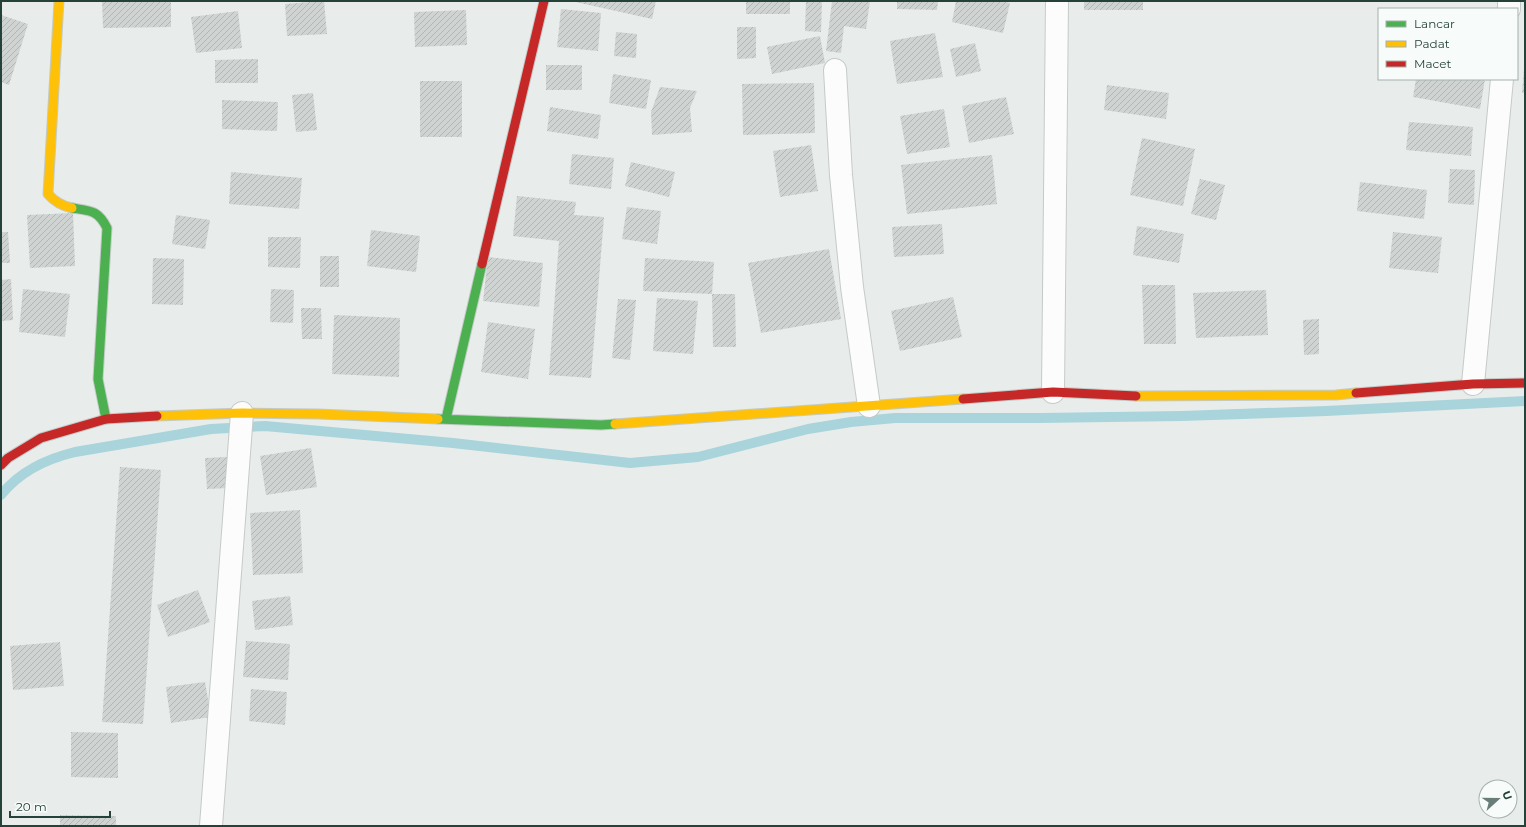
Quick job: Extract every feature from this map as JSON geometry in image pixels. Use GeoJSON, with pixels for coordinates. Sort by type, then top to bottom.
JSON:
{"type":"FeatureCollection","features":[{"type":"Feature","properties":{"kind":"street"},"geometry":{"type":"LineString","coordinates":[[59,1],[48,194],[51,199],[60,205],[102,217],[107,228],[98,379],[106,419]]}},
{"type":"Feature","properties":{"kind":"street"},"geometry":{"type":"LineString","coordinates":[[446,419],[544,1],[530,1]]}},
{"type":"Feature","properties":{"kind":"street"},"geometry":{"type":"LineString","coordinates":[[1053,392],[1057,1]]}},
{"type":"Feature","properties":{"kind":"street"},"geometry":{"type":"LineString","coordinates":[[835,70],[841,175],[852,287],[869,406]]}},
{"type":"Feature","properties":{"kind":"street"},"geometry":{"type":"LineString","coordinates":[[1473,384],[1502,80]]}},
{"type":"Feature","properties":{"kind":"street"},"geometry":{"type":"LineString","coordinates":[[1,465],[8,458],[41,438],[106,419],[150,416],[337,415],[601,425],[1053,392],[1143,396],[1336,395],[1473,384],[1525,383]]}},
{"type":"Feature","properties":{"kind":"street"},"geometry":{"type":"LineString","coordinates":[[211,826],[242,415]]}},
{"type":"Feature","properties":{"kind":"building"},"geometry":{"type":"Polygon","coordinates":[[[102,1],[171,1],[171,27],[103,28],[102,1]]]}},
{"type":"Feature","properties":{"kind":"building"},"geometry":{"type":"Polygon","coordinates":[[[324,1],[327,34],[287,36],[285,4],[324,1]]]}},
{"type":"Feature","properties":{"kind":"building"},"geometry":{"type":"Polygon","coordinates":[[[571,1],[656,1],[652,19],[571,1]]]}},
{"type":"Feature","properties":{"kind":"building"},"geometry":{"type":"Polygon","coordinates":[[[746,1],[790,1],[790,14],[746,14],[746,1]]]}},
{"type":"Feature","properties":{"kind":"building"},"geometry":{"type":"Polygon","coordinates":[[[806,1],[822,1],[821,32],[805,31],[806,1]]]}},
{"type":"Feature","properties":{"kind":"building"},"geometry":{"type":"Polygon","coordinates":[[[832,1],[870,1],[866,29],[844,26],[841,53],[826,51],[832,1]]]}},
{"type":"Feature","properties":{"kind":"building"},"geometry":{"type":"Polygon","coordinates":[[[897,1],[938,1],[937,10],[897,9],[897,1]]]}},
{"type":"Feature","properties":{"kind":"building"},"geometry":{"type":"Polygon","coordinates":[[[956,1],[1001,1],[1010,3],[1003,33],[952,22],[956,1]]]}},
{"type":"Feature","properties":{"kind":"building"},"geometry":{"type":"Polygon","coordinates":[[[1084,1],[1143,1],[1143,10],[1084,10],[1084,1]]]}},
{"type":"Feature","properties":{"kind":"building"},"geometry":{"type":"Polygon","coordinates":[[[561,9],[601,13],[598,51],[557,47],[561,9]]]}},
{"type":"Feature","properties":{"kind":"building"},"geometry":{"type":"Polygon","coordinates":[[[466,10],[467,45],[415,47],[414,12],[466,10]]]}},
{"type":"Feature","properties":{"kind":"building"},"geometry":{"type":"Polygon","coordinates":[[[238,11],[242,48],[196,53],[191,17],[238,11]]]}},
{"type":"Feature","properties":{"kind":"building"},"geometry":{"type":"Polygon","coordinates":[[[1,15],[28,24],[9,85],[1,82],[1,15]]]}},
{"type":"Feature","properties":{"kind":"building"},"geometry":{"type":"Polygon","coordinates":[[[737,27],[756,27],[756,58],[737,59],[737,27]]]}},
{"type":"Feature","properties":{"kind":"building"},"geometry":{"type":"Polygon","coordinates":[[[616,32],[637,34],[636,58],[614,56],[616,32]]]}},
{"type":"Feature","properties":{"kind":"building"},"geometry":{"type":"Polygon","coordinates":[[[935,33],[943,77],[897,84],[890,41],[935,33]]]}},
{"type":"Feature","properties":{"kind":"building"},"geometry":{"type":"Polygon","coordinates":[[[820,36],[825,63],[772,74],[767,47],[820,36]]]}},
{"type":"Feature","properties":{"kind":"building"},"geometry":{"type":"Polygon","coordinates":[[[975,43],[981,71],[956,77],[950,49],[975,43]]]}},
{"type":"Feature","properties":{"kind":"building"},"geometry":{"type":"Polygon","coordinates":[[[258,59],[258,83],[215,83],[215,60],[258,59]]]}},
{"type":"Feature","properties":{"kind":"building"},"geometry":{"type":"Polygon","coordinates":[[[546,65],[582,65],[582,90],[546,90],[546,65]]]}},
{"type":"Feature","properties":{"kind":"building"},"geometry":{"type":"Polygon","coordinates":[[[1524,68],[1525,93],[1522,93],[1524,68]]]}},
{"type":"Feature","properties":{"kind":"building"},"geometry":{"type":"Polygon","coordinates":[[[613,74],[651,80],[646,109],[609,103],[613,74]]]}},
{"type":"Feature","properties":{"kind":"building"},"geometry":{"type":"Polygon","coordinates":[[[1416,80],[1485,80],[1480,109],[1413,97],[1416,80]]]}},
{"type":"Feature","properties":{"kind":"building"},"geometry":{"type":"Polygon","coordinates":[[[420,81],[462,81],[462,137],[420,137],[420,81]]]}},
{"type":"Feature","properties":{"kind":"building"},"geometry":{"type":"Polygon","coordinates":[[[814,83],[815,133],[743,135],[742,84],[814,83]]]}},
{"type":"Feature","properties":{"kind":"building"},"geometry":{"type":"Polygon","coordinates":[[[1107,85],[1169,93],[1166,119],[1104,110],[1107,85]]]}},
{"type":"Feature","properties":{"kind":"building"},"geometry":{"type":"Polygon","coordinates":[[[660,87],[697,91],[690,108],[692,132],[652,135],[651,112],[660,87]]]}},
{"type":"Feature","properties":{"kind":"building"},"geometry":{"type":"Polygon","coordinates":[[[313,93],[317,130],[296,132],[292,95],[313,93]]]}},
{"type":"Feature","properties":{"kind":"building"},"geometry":{"type":"Polygon","coordinates":[[[1006,97],[1014,134],[969,143],[962,106],[1006,97]]]}},
{"type":"Feature","properties":{"kind":"building"},"geometry":{"type":"Polygon","coordinates":[[[222,100],[278,102],[277,131],[222,129],[222,100]]]}},
{"type":"Feature","properties":{"kind":"building"},"geometry":{"type":"Polygon","coordinates":[[[550,107],[601,115],[598,139],[547,131],[550,107]]]}},
{"type":"Feature","properties":{"kind":"building"},"geometry":{"type":"Polygon","coordinates":[[[944,109],[950,147],[907,154],[900,116],[944,109]]]}},
{"type":"Feature","properties":{"kind":"building"},"geometry":{"type":"Polygon","coordinates":[[[1409,122],[1473,127],[1471,156],[1406,150],[1409,122]]]}},
{"type":"Feature","properties":{"kind":"building"},"geometry":{"type":"Polygon","coordinates":[[[1142,138],[1195,149],[1183,206],[1130,195],[1142,138]]]}},
{"type":"Feature","properties":{"kind":"building"},"geometry":{"type":"Polygon","coordinates":[[[811,145],[818,191],[780,197],[773,151],[811,145]]]}},
{"type":"Feature","properties":{"kind":"building"},"geometry":{"type":"Polygon","coordinates":[[[572,154],[614,158],[611,189],[569,184],[572,154]]]}},
{"type":"Feature","properties":{"kind":"building"},"geometry":{"type":"Polygon","coordinates":[[[992,155],[997,204],[907,214],[901,165],[992,155]]]}},
{"type":"Feature","properties":{"kind":"building"},"geometry":{"type":"Polygon","coordinates":[[[631,162],[675,172],[669,197],[625,186],[631,162]]]}},
{"type":"Feature","properties":{"kind":"building"},"geometry":{"type":"Polygon","coordinates":[[[1450,169],[1475,170],[1474,205],[1448,203],[1450,169]]]}},
{"type":"Feature","properties":{"kind":"building"},"geometry":{"type":"Polygon","coordinates":[[[231,172],[302,178],[299,209],[229,204],[231,172]]]}},
{"type":"Feature","properties":{"kind":"building"},"geometry":{"type":"Polygon","coordinates":[[[1200,179],[1225,185],[1216,220],[1191,214],[1200,179]]]}},
{"type":"Feature","properties":{"kind":"building"},"geometry":{"type":"Polygon","coordinates":[[[1360,182],[1427,190],[1424,219],[1357,211],[1360,182]]]}},
{"type":"Feature","properties":{"kind":"building"},"geometry":{"type":"Polygon","coordinates":[[[517,196],[576,202],[574,215],[604,217],[591,378],[549,375],[559,241],[513,236],[517,196]]]}},
{"type":"Feature","properties":{"kind":"building"},"geometry":{"type":"Polygon","coordinates":[[[627,207],[661,211],[657,244],[622,239],[627,207]]]}},
{"type":"Feature","properties":{"kind":"building"},"geometry":{"type":"Polygon","coordinates":[[[73,213],[75,266],[30,268],[27,215],[73,213]]]}},
{"type":"Feature","properties":{"kind":"building"},"geometry":{"type":"Polygon","coordinates":[[[176,215],[210,220],[205,249],[172,244],[176,215]]]}},
{"type":"Feature","properties":{"kind":"building"},"geometry":{"type":"Polygon","coordinates":[[[942,224],[944,254],[894,257],[892,227],[942,224]]]}},
{"type":"Feature","properties":{"kind":"building"},"geometry":{"type":"Polygon","coordinates":[[[1137,226],[1184,234],[1179,263],[1133,255],[1137,226]]]}},
{"type":"Feature","properties":{"kind":"building"},"geometry":{"type":"Polygon","coordinates":[[[371,230],[420,236],[416,272],[367,266],[371,230]]]}},
{"type":"Feature","properties":{"kind":"building"},"geometry":{"type":"Polygon","coordinates":[[[1,232],[8,232],[10,263],[1,263],[1,232]]]}},
{"type":"Feature","properties":{"kind":"building"},"geometry":{"type":"Polygon","coordinates":[[[1393,232],[1442,237],[1438,273],[1389,268],[1393,232]]]}},
{"type":"Feature","properties":{"kind":"building"},"geometry":{"type":"Polygon","coordinates":[[[268,237],[301,237],[300,268],[268,267],[268,237]]]}},
{"type":"Feature","properties":{"kind":"building"},"geometry":{"type":"Polygon","coordinates":[[[829,249],[841,319],[761,333],[748,263],[829,249]]]}},
{"type":"Feature","properties":{"kind":"building"},"geometry":{"type":"Polygon","coordinates":[[[320,256],[339,256],[339,287],[320,287],[320,256]]]}},
{"type":"Feature","properties":{"kind":"building"},"geometry":{"type":"Polygon","coordinates":[[[488,257],[543,263],[539,307],[483,301],[488,257]]]}},
{"type":"Feature","properties":{"kind":"building"},"geometry":{"type":"Polygon","coordinates":[[[153,258],[184,259],[183,305],[152,304],[153,258]]]}},
{"type":"Feature","properties":{"kind":"building"},"geometry":{"type":"Polygon","coordinates":[[[645,258],[714,262],[712,294],[643,291],[645,258]]]}},
{"type":"Feature","properties":{"kind":"building"},"geometry":{"type":"Polygon","coordinates":[[[11,279],[13,320],[1,321],[1,280],[11,279]]]}},
{"type":"Feature","properties":{"kind":"building"},"geometry":{"type":"Polygon","coordinates":[[[1142,285],[1175,285],[1176,344],[1144,344],[1142,285]]]}},
{"type":"Feature","properties":{"kind":"building"},"geometry":{"type":"Polygon","coordinates":[[[23,289],[70,294],[65,337],[19,332],[23,289]]]}},
{"type":"Feature","properties":{"kind":"building"},"geometry":{"type":"Polygon","coordinates":[[[271,289],[294,290],[293,323],[270,322],[271,289]]]}},
{"type":"Feature","properties":{"kind":"building"},"geometry":{"type":"Polygon","coordinates":[[[1266,290],[1268,335],[1196,338],[1193,293],[1266,290]]]}},
{"type":"Feature","properties":{"kind":"building"},"geometry":{"type":"Polygon","coordinates":[[[712,294],[735,294],[736,347],[713,347],[712,294]]]}},
{"type":"Feature","properties":{"kind":"building"},"geometry":{"type":"Polygon","coordinates":[[[953,297],[962,337],[900,351],[891,311],[953,297]]]}},
{"type":"Feature","properties":{"kind":"building"},"geometry":{"type":"Polygon","coordinates":[[[657,298],[698,301],[693,354],[653,351],[657,298]]]}},
{"type":"Feature","properties":{"kind":"building"},"geometry":{"type":"Polygon","coordinates":[[[618,299],[636,300],[630,360],[612,358],[618,299]]]}},
{"type":"Feature","properties":{"kind":"building"},"geometry":{"type":"Polygon","coordinates":[[[301,308],[321,308],[322,339],[302,339],[301,308]]]}},
{"type":"Feature","properties":{"kind":"building"},"geometry":{"type":"Polygon","coordinates":[[[334,315],[400,318],[399,377],[332,374],[334,315]]]}},
{"type":"Feature","properties":{"kind":"building"},"geometry":{"type":"Polygon","coordinates":[[[1319,319],[1319,354],[1304,355],[1303,320],[1319,319]]]}},
{"type":"Feature","properties":{"kind":"building"},"geometry":{"type":"Polygon","coordinates":[[[488,322],[535,329],[528,379],[481,372],[488,322]]]}},
{"type":"Feature","properties":{"kind":"building"},"geometry":{"type":"Polygon","coordinates":[[[311,448],[317,487],[266,495],[260,456],[311,448]]]}},
{"type":"Feature","properties":{"kind":"building"},"geometry":{"type":"Polygon","coordinates":[[[227,457],[229,488],[207,489],[205,458],[227,457]]]}},
{"type":"Feature","properties":{"kind":"building"},"geometry":{"type":"Polygon","coordinates":[[[120,467],[161,470],[143,724],[102,722],[120,467]]]}},
{"type":"Feature","properties":{"kind":"building"},"geometry":{"type":"Polygon","coordinates":[[[300,510],[303,573],[253,575],[250,513],[300,510]]]}},
{"type":"Feature","properties":{"kind":"building"},"geometry":{"type":"Polygon","coordinates":[[[198,590],[210,622],[168,637],[157,605],[198,590]]]}},
{"type":"Feature","properties":{"kind":"building"},"geometry":{"type":"Polygon","coordinates":[[[290,596],[293,625],[255,630],[252,601],[290,596]]]}},
{"type":"Feature","properties":{"kind":"building"},"geometry":{"type":"Polygon","coordinates":[[[246,641],[290,644],[288,680],[243,677],[246,641]]]}},
{"type":"Feature","properties":{"kind":"building"},"geometry":{"type":"Polygon","coordinates":[[[60,642],[64,686],[13,690],[10,646],[60,642]]]}},
{"type":"Feature","properties":{"kind":"building"},"geometry":{"type":"Polygon","coordinates":[[[205,682],[211,717],[171,723],[166,687],[205,682]]]}},
{"type":"Feature","properties":{"kind":"building"},"geometry":{"type":"Polygon","coordinates":[[[251,689],[287,692],[285,725],[249,721],[251,689]]]}},
{"type":"Feature","properties":{"kind":"building"},"geometry":{"type":"Polygon","coordinates":[[[71,732],[118,733],[118,778],[71,777],[71,732]]]}},
{"type":"Feature","properties":{"kind":"building"},"geometry":{"type":"Polygon","coordinates":[[[60,815],[116,816],[116,826],[60,826],[60,815]]]}},
{"type":"Feature","properties":{"kind":"waterway"},"geometry":{"type":"LineString","coordinates":[[1,495],[16,479],[34,467],[54,458],[75,452],[211,429],[265,426],[453,443],[630,463],[698,457],[808,429],[851,422],[895,418],[1182,416],[1326,411],[1525,401]]}},
{"type":"Feature","properties":{"kind":"traffic: fast"},"geometry":{"type":"LineString","coordinates":[[72,208],[93,212],[104,222],[107,228],[98,379],[106,419]]}},
{"type":"Feature","properties":{"kind":"traffic: fast"},"geometry":{"type":"LineString","coordinates":[[446,419],[482,264]]}},
{"type":"Feature","properties":{"kind":"traffic: fast"},"geometry":{"type":"LineString","coordinates":[[438,419],[601,425],[615,424]]}},
{"type":"Feature","properties":{"kind":"traffic: slow"},"geometry":{"type":"LineString","coordinates":[[59,1],[48,194],[59,203],[72,208]]}},
{"type":"Feature","properties":{"kind":"traffic: slow"},"geometry":{"type":"LineString","coordinates":[[1136,396],[1336,395],[1356,393]]}},
{"type":"Feature","properties":{"kind":"traffic: slow"},"geometry":{"type":"LineString","coordinates":[[615,424],[963,399]]}},
{"type":"Feature","properties":{"kind":"traffic: slow"},"geometry":{"type":"LineString","coordinates":[[157,416],[242,413],[318,414],[438,419]]}},
{"type":"Feature","properties":{"kind":"traffic: jam"},"geometry":{"type":"LineString","coordinates":[[482,264],[544,1]]}},
{"type":"Feature","properties":{"kind":"traffic: jam"},"geometry":{"type":"LineString","coordinates":[[1356,393],[1473,384],[1525,383]]}},
{"type":"Feature","properties":{"kind":"traffic: jam"},"geometry":{"type":"LineString","coordinates":[[963,399],[1053,392],[1136,396]]}},
{"type":"Feature","properties":{"kind":"traffic: jam"},"geometry":{"type":"LineString","coordinates":[[1,465],[8,458],[41,438],[106,419],[157,416]]}}]}
